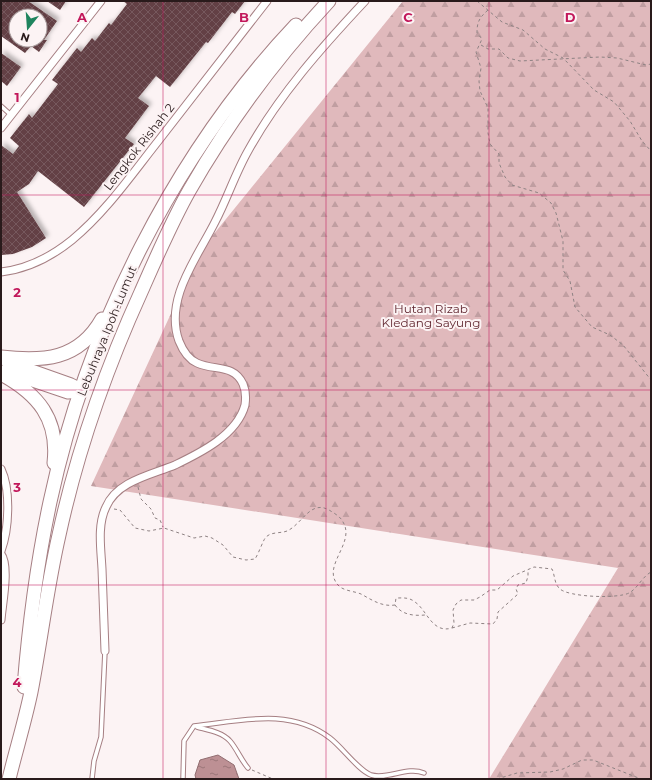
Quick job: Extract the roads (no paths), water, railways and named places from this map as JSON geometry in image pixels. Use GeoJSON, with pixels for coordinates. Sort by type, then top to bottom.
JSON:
{"type":"FeatureCollection","features":[{"type":"Feature","properties":{"kind":"highway","name":"Lebuhraya Ipoh-Lumut"},"geometry":{"type":"LineString","coordinates":[[19,739],[29,634],[50,501],[81,392],[96,349],[129,272],[173,190],[221,117],[281,41],[320,1]]}},
{"type":"Feature","properties":{"kind":"highway","name":"Lebuhraya Ipoh-Lumut"},"geometry":{"type":"LineString","coordinates":[[9,779],[31,691],[58,536],[77,466],[114,354],[154,262],[188,193],[211,155],[259,85],[303,29],[329,1]]}},
{"type":"Feature","properties":{"kind":"highway"},"geometry":{"type":"LineString","coordinates":[[58,536],[63,498],[86,413],[86,403],[81,392],[94,385],[117,327],[145,266],[188,193]]}},
{"type":"Feature","properties":{"kind":"highway"},"geometry":{"type":"LineString","coordinates":[[1,358],[37,360],[72,351],[94,332],[129,272]]}},
{"type":"Feature","properties":{"kind":"highway"},"geometry":{"type":"LineString","coordinates":[[1,374],[26,389],[34,397],[44,411],[51,428],[55,450],[50,501]]}},
{"type":"Feature","properties":{"kind":"main road"},"geometry":{"type":"LineString","coordinates":[[1,358],[71,384],[78,388],[81,392]]}},
{"type":"Feature","properties":{"kind":"main road"},"geometry":{"type":"LineString","coordinates":[[1,370],[68,393],[81,392]]}},
{"type":"Feature","properties":{"kind":"street"},"geometry":{"type":"LineString","coordinates":[[1,128],[12,116],[101,1]]}},
{"type":"Feature","properties":{"kind":"street","name":"Lengkok Rishah 2"},"geometry":{"type":"LineString","coordinates":[[1,272],[19,269],[47,257],[71,241],[92,221],[132,175],[267,1]]}},
{"type":"Feature","properties":{"kind":"street"},"geometry":{"type":"LineString","coordinates":[[105,651],[101,542],[102,521],[105,508],[112,497],[125,486],[176,465],[209,447],[228,431],[239,419],[245,404],[246,390],[238,376],[232,371],[224,368],[205,366],[196,363],[183,350],[176,325],[177,306],[180,292],[193,262],[214,225],[252,145],[300,74],[365,1]]}},
{"type":"Feature","properties":{"kind":"street"},"geometry":{"type":"LineString","coordinates":[[1,469],[5,482],[7,530],[1,551]]}},
{"type":"Feature","properties":{"kind":"street"},"geometry":{"type":"LineString","coordinates":[[1,554],[3,557],[4,572],[1,620]]}},
{"type":"Feature","properties":{"kind":"lane"},"geometry":{"type":"LineString","coordinates":[[1,106],[12,116]]}},
{"type":"Feature","properties":{"kind":"lane"},"geometry":{"type":"LineString","coordinates":[[92,779],[94,761],[100,737],[105,651]]}},
{"type":"Feature","properties":{"kind":"lane"},"geometry":{"type":"LineString","coordinates":[[183,779],[184,741],[194,726],[258,718],[278,718],[300,723],[323,733],[338,744],[362,770],[377,777],[398,775],[416,770],[424,773]]}},
{"type":"Feature","properties":{"kind":"lane"},"geometry":{"type":"LineString","coordinates":[[194,726],[221,734],[229,740],[241,760],[248,768]]}},
{"type":"Feature","properties":{"kind":"water"},"geometry":{"type":"Polygon","coordinates":[[[218,755],[234,765],[239,779],[196,779],[195,775],[200,760],[218,755]]]}},
{"type":"Feature","properties":{"kind":"park label","name":"Hutan Rizab Kledang Sayung"},"geometry":{"type":"Point","coordinates":[431,316]}}]}
